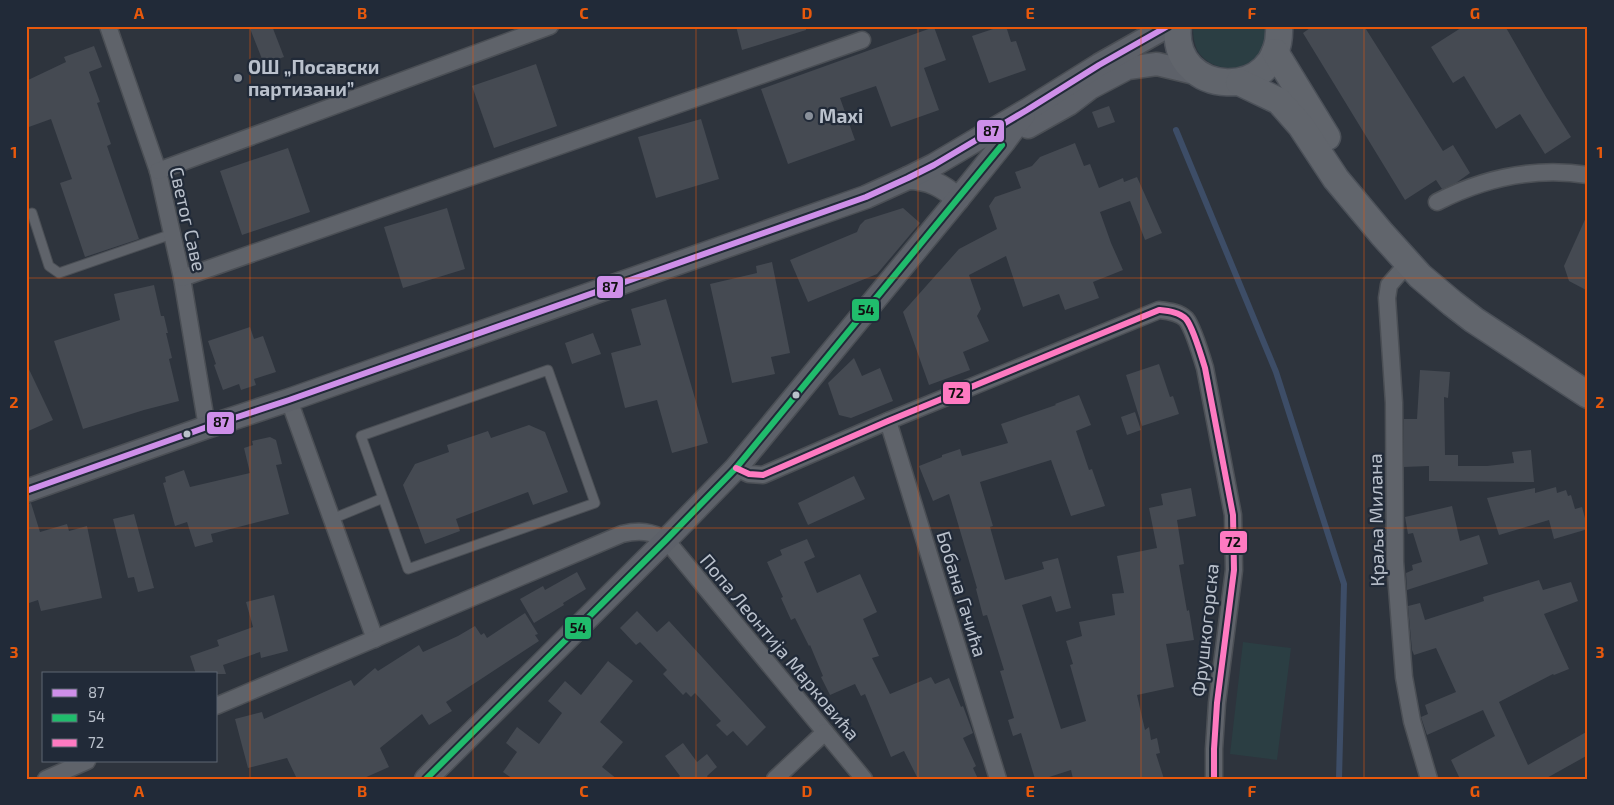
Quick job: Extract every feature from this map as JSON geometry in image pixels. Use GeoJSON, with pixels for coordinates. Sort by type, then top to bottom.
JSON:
{"type":"FeatureCollection","features":[{"type":"Feature","properties":{"kind":"main road"},"geometry":{"type":"LineString","coordinates":[[1178,26],[1179,44],[1183,56],[1190,66],[1199,74],[1218,82],[1239,82],[1261,72],[1275,52],[1278,40],[1278,26]]}},
{"type":"Feature","properties":{"kind":"main road"},"geometry":{"type":"LineString","coordinates":[[1275,52],[1345,168],[1371,221]]}},
{"type":"Feature","properties":{"kind":"main road"},"geometry":{"type":"LineString","coordinates":[[1239,82],[1279,101],[1302,126],[1336,179],[1407,264],[1420,276],[1459,309],[1588,395]]}},
{"type":"Feature","properties":{"kind":"street","name":"Светог Саве"},"geometry":{"type":"LineString","coordinates":[[108,26],[158,171],[182,278],[207,427]]}},
{"type":"Feature","properties":{"kind":"street"},"geometry":{"type":"LineString","coordinates":[[158,171],[550,26]]}},
{"type":"Feature","properties":{"kind":"street"},"geometry":{"type":"LineString","coordinates":[[26,491],[866,197],[908,178],[1168,26]]}},
{"type":"Feature","properties":{"kind":"street"},"geometry":{"type":"LineString","coordinates":[[182,278],[862,40]]}},
{"type":"Feature","properties":{"kind":"street"},"geometry":{"type":"LineString","coordinates":[[1004,142],[1069,104],[1090,88],[1128,68],[1157,64],[1199,74]]}},
{"type":"Feature","properties":{"kind":"street"},"geometry":{"type":"LineString","coordinates":[[426,779],[736,468],[958,199],[1027,110]]}},
{"type":"Feature","properties":{"kind":"street"},"geometry":{"type":"LineString","coordinates":[[1437,202],[1459,192],[1504,177],[1530,173],[1557,172],[1588,175]]}},
{"type":"Feature","properties":{"kind":"street"},"geometry":{"type":"LineString","coordinates":[[908,178],[919,178],[934,182],[958,199]]}},
{"type":"Feature","properties":{"kind":"street","name":"Краља Милана"},"geometry":{"type":"LineString","coordinates":[[1407,264],[1390,285],[1386,298],[1394,403],[1395,562],[1404,677],[1412,721],[1429,779]]}},
{"type":"Feature","properties":{"kind":"street","name":"Фрушкогорска"},"geometry":{"type":"LineString","coordinates":[[888,421],[1159,310],[1174,312],[1186,319],[1199,347],[1205,368],[1233,515],[1234,570],[1217,703],[1214,779]]}},
{"type":"Feature","properties":{"kind":"street"},"geometry":{"type":"LineString","coordinates":[[289,400],[375,639]]}},
{"type":"Feature","properties":{"kind":"street"},"geometry":{"type":"LineString","coordinates":[[736,468],[749,474],[763,475],[888,421]]}},
{"type":"Feature","properties":{"kind":"street","name":"Бобана Гачића"},"geometry":{"type":"LineString","coordinates":[[888,421],[998,779]]}},
{"type":"Feature","properties":{"kind":"street"},"geometry":{"type":"LineString","coordinates":[[218,705],[622,534],[636,531],[647,532],[658,535],[666,540]]}},
{"type":"Feature","properties":{"kind":"street","name":"Попа Леонтија Марковића"},"geometry":{"type":"LineString","coordinates":[[666,540],[864,779]]}},
{"type":"Feature","properties":{"kind":"street"},"geometry":{"type":"LineString","coordinates":[[775,779],[826,732]]}},
{"type":"Feature","properties":{"kind":"street"},"geometry":{"type":"LineString","coordinates":[[46,779],[85,762]]}},
{"type":"Feature","properties":{"kind":"lane"},"geometry":{"type":"LineString","coordinates":[[32,212],[49,266],[59,273],[172,234]]}},
{"type":"Feature","properties":{"kind":"lane"},"geometry":{"type":"LineString","coordinates":[[548,370],[595,503],[408,569],[383,498],[361,436],[548,370]]}},
{"type":"Feature","properties":{"kind":"lane"},"geometry":{"type":"LineString","coordinates":[[332,519],[383,498]]}},
{"type":"Feature","properties":{"kind":"green space"},"geometry":{"type":"Polygon","coordinates":[[[1193,26],[1267,26],[1264,44],[1256,57],[1249,63],[1232,68],[1214,65],[1199,53],[1194,40],[1193,26]]]}},
{"type":"Feature","properties":{"kind":"green space"},"geometry":{"type":"Polygon","coordinates":[[[1243,642],[1291,648],[1277,760],[1230,754],[1243,642]]]}},
{"type":"Feature","properties":{"kind":"building"},"geometry":{"type":"Polygon","coordinates":[[[249,26],[272,26],[284,57],[264,64],[249,26]]]}},
{"type":"Feature","properties":{"kind":"building"},"geometry":{"type":"Polygon","coordinates":[[[736,26],[806,26],[806,30],[742,50],[736,26]]]}},
{"type":"Feature","properties":{"kind":"building"},"geometry":{"type":"Polygon","coordinates":[[[1006,26],[1011,42],[1016,41],[1026,70],[989,83],[972,36],[1006,26]]]}},
{"type":"Feature","properties":{"kind":"building"},"geometry":{"type":"Polygon","coordinates":[[[1313,26],[1364,26],[1443,151],[1453,145],[1470,173],[1456,183],[1442,189],[1436,180],[1405,200],[1303,33],[1313,26]]]}},
{"type":"Feature","properties":{"kind":"building"},"geometry":{"type":"Polygon","coordinates":[[[1464,26],[1505,26],[1571,137],[1545,154],[1520,114],[1496,129],[1464,76],[1453,83],[1431,47],[1464,26]]]}},
{"type":"Feature","properties":{"kind":"building"},"geometry":{"type":"Polygon","coordinates":[[[934,27],[946,60],[924,68],[939,110],[891,127],[876,86],[840,98],[855,140],[788,164],[761,89],[934,27]]]}},
{"type":"Feature","properties":{"kind":"building"},"geometry":{"type":"Polygon","coordinates":[[[94,46],[102,67],[89,72],[100,102],[97,103],[111,144],[107,146],[139,239],[85,257],[60,183],[72,179],[51,119],[26,128],[26,81],[66,62],[64,57],[94,46]]]}},
{"type":"Feature","properties":{"kind":"building"},"geometry":{"type":"Polygon","coordinates":[[[536,64],[557,126],[494,148],[472,86],[536,64]]]}},
{"type":"Feature","properties":{"kind":"building"},"geometry":{"type":"Polygon","coordinates":[[[1109,106],[1115,122],[1098,128],[1092,112],[1109,106]]]}},
{"type":"Feature","properties":{"kind":"building"},"geometry":{"type":"Polygon","coordinates":[[[701,119],[719,179],[656,198],[638,137],[701,119]]]}},
{"type":"Feature","properties":{"kind":"building"},"geometry":{"type":"Polygon","coordinates":[[[1075,143],[1084,166],[1090,164],[1099,188],[1123,178],[1124,182],[1137,177],[1162,233],[1145,240],[1130,201],[1100,212],[1123,270],[1093,282],[1099,298],[1065,310],[1059,294],[1023,307],[1006,256],[969,275],[981,309],[977,316],[989,341],[963,352],[970,370],[929,385],[903,312],[959,249],[997,229],[989,206],[995,197],[1021,188],[1015,172],[1032,166],[1040,157],[1075,143]]]}},
{"type":"Feature","properties":{"kind":"building"},"geometry":{"type":"Polygon","coordinates":[[[288,148],[310,212],[242,235],[220,171],[288,148]]]}},
{"type":"Feature","properties":{"kind":"building"},"geometry":{"type":"Polygon","coordinates":[[[447,208],[465,269],[403,288],[384,227],[447,208]]]}},
{"type":"Feature","properties":{"kind":"building"},"geometry":{"type":"Polygon","coordinates":[[[903,208],[920,223],[877,274],[808,302],[790,260],[857,232],[865,220],[903,208]]]}},
{"type":"Feature","properties":{"kind":"building"},"geometry":{"type":"Polygon","coordinates":[[[1588,213],[1588,291],[1569,281],[1564,266],[1588,213]]]}},
{"type":"Feature","properties":{"kind":"building"},"geometry":{"type":"Polygon","coordinates":[[[772,262],[790,353],[771,357],[775,374],[732,383],[710,284],[757,273],[756,266],[772,262]]]}},
{"type":"Feature","properties":{"kind":"building"},"geometry":{"type":"Polygon","coordinates":[[[154,285],[161,316],[164,316],[168,333],[166,333],[172,358],[169,359],[179,401],[83,429],[54,341],[120,320],[114,294],[154,285]]]}},
{"type":"Feature","properties":{"kind":"building"},"geometry":{"type":"Polygon","coordinates":[[[666,299],[708,443],[672,453],[657,400],[625,408],[611,353],[641,345],[631,309],[666,299]]]}},
{"type":"Feature","properties":{"kind":"building"},"geometry":{"type":"Polygon","coordinates":[[[250,327],[254,339],[263,336],[276,372],[254,379],[256,385],[241,390],[239,384],[223,390],[208,341],[250,327]]]}},
{"type":"Feature","properties":{"kind":"building"},"geometry":{"type":"Polygon","coordinates":[[[593,333],[601,354],[572,364],[565,343],[593,333]]]}},
{"type":"Feature","properties":{"kind":"building"},"geometry":{"type":"Polygon","coordinates":[[[854,358],[862,376],[880,368],[893,401],[851,418],[839,415],[828,383],[854,358]]]}},
{"type":"Feature","properties":{"kind":"building"},"geometry":{"type":"Polygon","coordinates":[[[26,363],[53,420],[26,432],[26,363]]]}},
{"type":"Feature","properties":{"kind":"building"},"geometry":{"type":"Polygon","coordinates":[[[1159,364],[1170,397],[1173,396],[1179,414],[1142,426],[1126,375],[1159,364]]]}},
{"type":"Feature","properties":{"kind":"building"},"geometry":{"type":"Polygon","coordinates":[[[1420,370],[1450,372],[1448,398],[1444,397],[1445,455],[1458,455],[1458,466],[1487,466],[1514,463],[1512,452],[1531,450],[1534,482],[1429,481],[1429,466],[1404,467],[1404,419],[1417,419],[1420,370]]]}},
{"type":"Feature","properties":{"kind":"building"},"geometry":{"type":"Polygon","coordinates":[[[1079,395],[1091,425],[1076,431],[1089,470],[1092,469],[1105,506],[1071,516],[1051,460],[980,482],[993,526],[990,527],[1005,580],[1044,569],[1042,562],[1058,558],[1071,608],[1056,612],[1051,596],[1022,605],[1061,729],[1086,721],[1070,665],[1073,664],[1066,641],[1082,636],[1079,622],[1115,615],[1112,594],[1124,593],[1117,556],[1157,548],[1149,508],[1163,505],[1161,494],[1191,488],[1196,516],[1177,520],[1184,564],[1179,565],[1194,640],[1166,644],[1174,687],[1137,695],[1145,730],[1149,727],[1151,740],[1157,738],[1160,753],[1156,754],[1164,779],[1073,779],[1071,770],[1043,779],[1035,779],[1021,733],[1013,736],[1008,720],[1014,718],[1000,671],[1004,670],[987,615],[983,616],[977,588],[949,494],[933,501],[919,466],[960,449],[962,456],[1008,443],[1001,424],[1079,395]]]}},
{"type":"Feature","properties":{"kind":"building"},"geometry":{"type":"Polygon","coordinates":[[[1135,412],[1141,430],[1127,435],[1121,417],[1135,412]]]}},
{"type":"Feature","properties":{"kind":"building"},"geometry":{"type":"Polygon","coordinates":[[[529,425],[545,432],[568,492],[533,505],[528,492],[456,519],[460,531],[425,544],[403,485],[415,464],[449,452],[447,445],[488,431],[491,438],[529,425]]]}},
{"type":"Feature","properties":{"kind":"building"},"geometry":{"type":"Polygon","coordinates":[[[270,437],[276,440],[282,464],[276,465],[289,514],[211,534],[213,542],[195,547],[187,522],[175,526],[163,483],[166,482],[165,477],[184,470],[190,487],[250,473],[244,448],[253,445],[252,441],[270,437]]]}},
{"type":"Feature","properties":{"kind":"building"},"geometry":{"type":"Polygon","coordinates":[[[854,476],[865,499],[808,525],[798,503],[854,476]]]}},
{"type":"Feature","properties":{"kind":"building"},"geometry":{"type":"Polygon","coordinates":[[[1556,487],[1557,493],[1566,490],[1568,496],[1571,495],[1575,509],[1582,507],[1588,529],[1554,539],[1549,520],[1499,535],[1487,498],[1535,488],[1535,493],[1556,487]]]}},
{"type":"Feature","properties":{"kind":"building"},"geometry":{"type":"Polygon","coordinates":[[[31,503],[40,532],[67,524],[69,531],[87,526],[102,598],[41,611],[38,600],[26,604],[26,504],[31,503]]]}},
{"type":"Feature","properties":{"kind":"building"},"geometry":{"type":"Polygon","coordinates":[[[1452,506],[1460,541],[1479,535],[1488,564],[1407,590],[1406,573],[1413,570],[1412,565],[1422,562],[1413,533],[1408,534],[1405,517],[1452,506]]]}},
{"type":"Feature","properties":{"kind":"building"},"geometry":{"type":"Polygon","coordinates":[[[134,514],[154,588],[138,592],[134,577],[128,578],[113,519],[134,514]]]}},
{"type":"Feature","properties":{"kind":"building"},"geometry":{"type":"Polygon","coordinates":[[[807,539],[815,557],[804,562],[817,593],[860,574],[877,612],[863,619],[879,656],[872,658],[890,694],[931,677],[935,684],[949,678],[961,707],[963,706],[973,733],[963,738],[976,766],[973,768],[978,779],[918,779],[904,751],[891,757],[865,694],[861,696],[855,684],[830,695],[821,677],[823,676],[810,645],[795,618],[791,620],[767,562],[782,555],[780,550],[807,539]]]}},
{"type":"Feature","properties":{"kind":"building"},"geometry":{"type":"Polygon","coordinates":[[[577,572],[586,589],[534,623],[520,599],[543,586],[545,590],[577,572]]]}},
{"type":"Feature","properties":{"kind":"building"},"geometry":{"type":"Polygon","coordinates":[[[1539,580],[1543,590],[1571,582],[1578,601],[1544,614],[1569,669],[1553,674],[1499,702],[1528,765],[1588,731],[1588,755],[1545,779],[1460,779],[1451,760],[1495,736],[1483,710],[1427,735],[1421,717],[1428,714],[1425,705],[1456,692],[1436,648],[1414,655],[1408,606],[1420,603],[1425,620],[1484,601],[1483,597],[1539,580]]]}},
{"type":"Feature","properties":{"kind":"building"},"geometry":{"type":"Polygon","coordinates":[[[274,595],[288,651],[261,658],[260,652],[223,665],[226,674],[195,672],[190,656],[219,646],[217,640],[253,627],[246,602],[274,595]]]}},
{"type":"Feature","properties":{"kind":"building"},"geometry":{"type":"Polygon","coordinates":[[[637,611],[657,632],[669,621],[766,727],[747,746],[733,731],[727,736],[716,725],[721,721],[695,693],[691,697],[686,692],[683,695],[663,674],[667,670],[640,642],[636,645],[620,628],[637,611]]]}},
{"type":"Feature","properties":{"kind":"building"},"geometry":{"type":"Polygon","coordinates":[[[525,613],[538,634],[535,635],[539,641],[446,702],[452,711],[429,725],[422,714],[380,748],[389,767],[362,779],[297,779],[287,758],[248,768],[235,719],[262,712],[264,719],[351,680],[354,686],[375,668],[378,671],[419,645],[423,652],[475,626],[481,635],[484,633],[487,638],[525,613]]]}},
{"type":"Feature","properties":{"kind":"building"},"geometry":{"type":"Polygon","coordinates":[[[608,661],[633,681],[600,722],[623,742],[602,767],[617,779],[513,779],[503,772],[517,752],[506,743],[517,727],[539,744],[562,713],[548,701],[565,681],[581,695],[608,661]]]}},
{"type":"Feature","properties":{"kind":"building"},"geometry":{"type":"Polygon","coordinates":[[[683,743],[697,762],[707,754],[717,767],[707,776],[709,779],[677,779],[680,776],[665,756],[683,743]]]}},
{"type":"Feature","properties":{"kind":"waterway"},"geometry":{"type":"LineString","coordinates":[[1176,130],[1276,372],[1344,584],[1339,779]]}},
{"type":"Feature","properties":{"kind":"transit line","name":"87"},"geometry":{"type":"LineString","coordinates":[[26,491],[866,197],[934,165],[1099,65],[1168,26]]}},
{"type":"Feature","properties":{"kind":"transit line","name":"54"},"geometry":{"type":"LineString","coordinates":[[426,779],[736,468],[1002,145]]}},
{"type":"Feature","properties":{"kind":"transit line","name":"72"},"geometry":{"type":"LineString","coordinates":[[736,468],[749,474],[763,475],[888,421],[1159,310],[1180,315],[1186,319],[1191,328],[1205,368],[1233,515],[1234,570],[1217,703],[1214,779]]}},
{"type":"Feature","properties":{"kind":"place","name":"ОШ „Посавски партизани”"},"geometry":{"type":"Point","coordinates":[238,78]}},
{"type":"Feature","properties":{"kind":"place","name":"Maxi"},"geometry":{"type":"Point","coordinates":[809,116]}}]}
